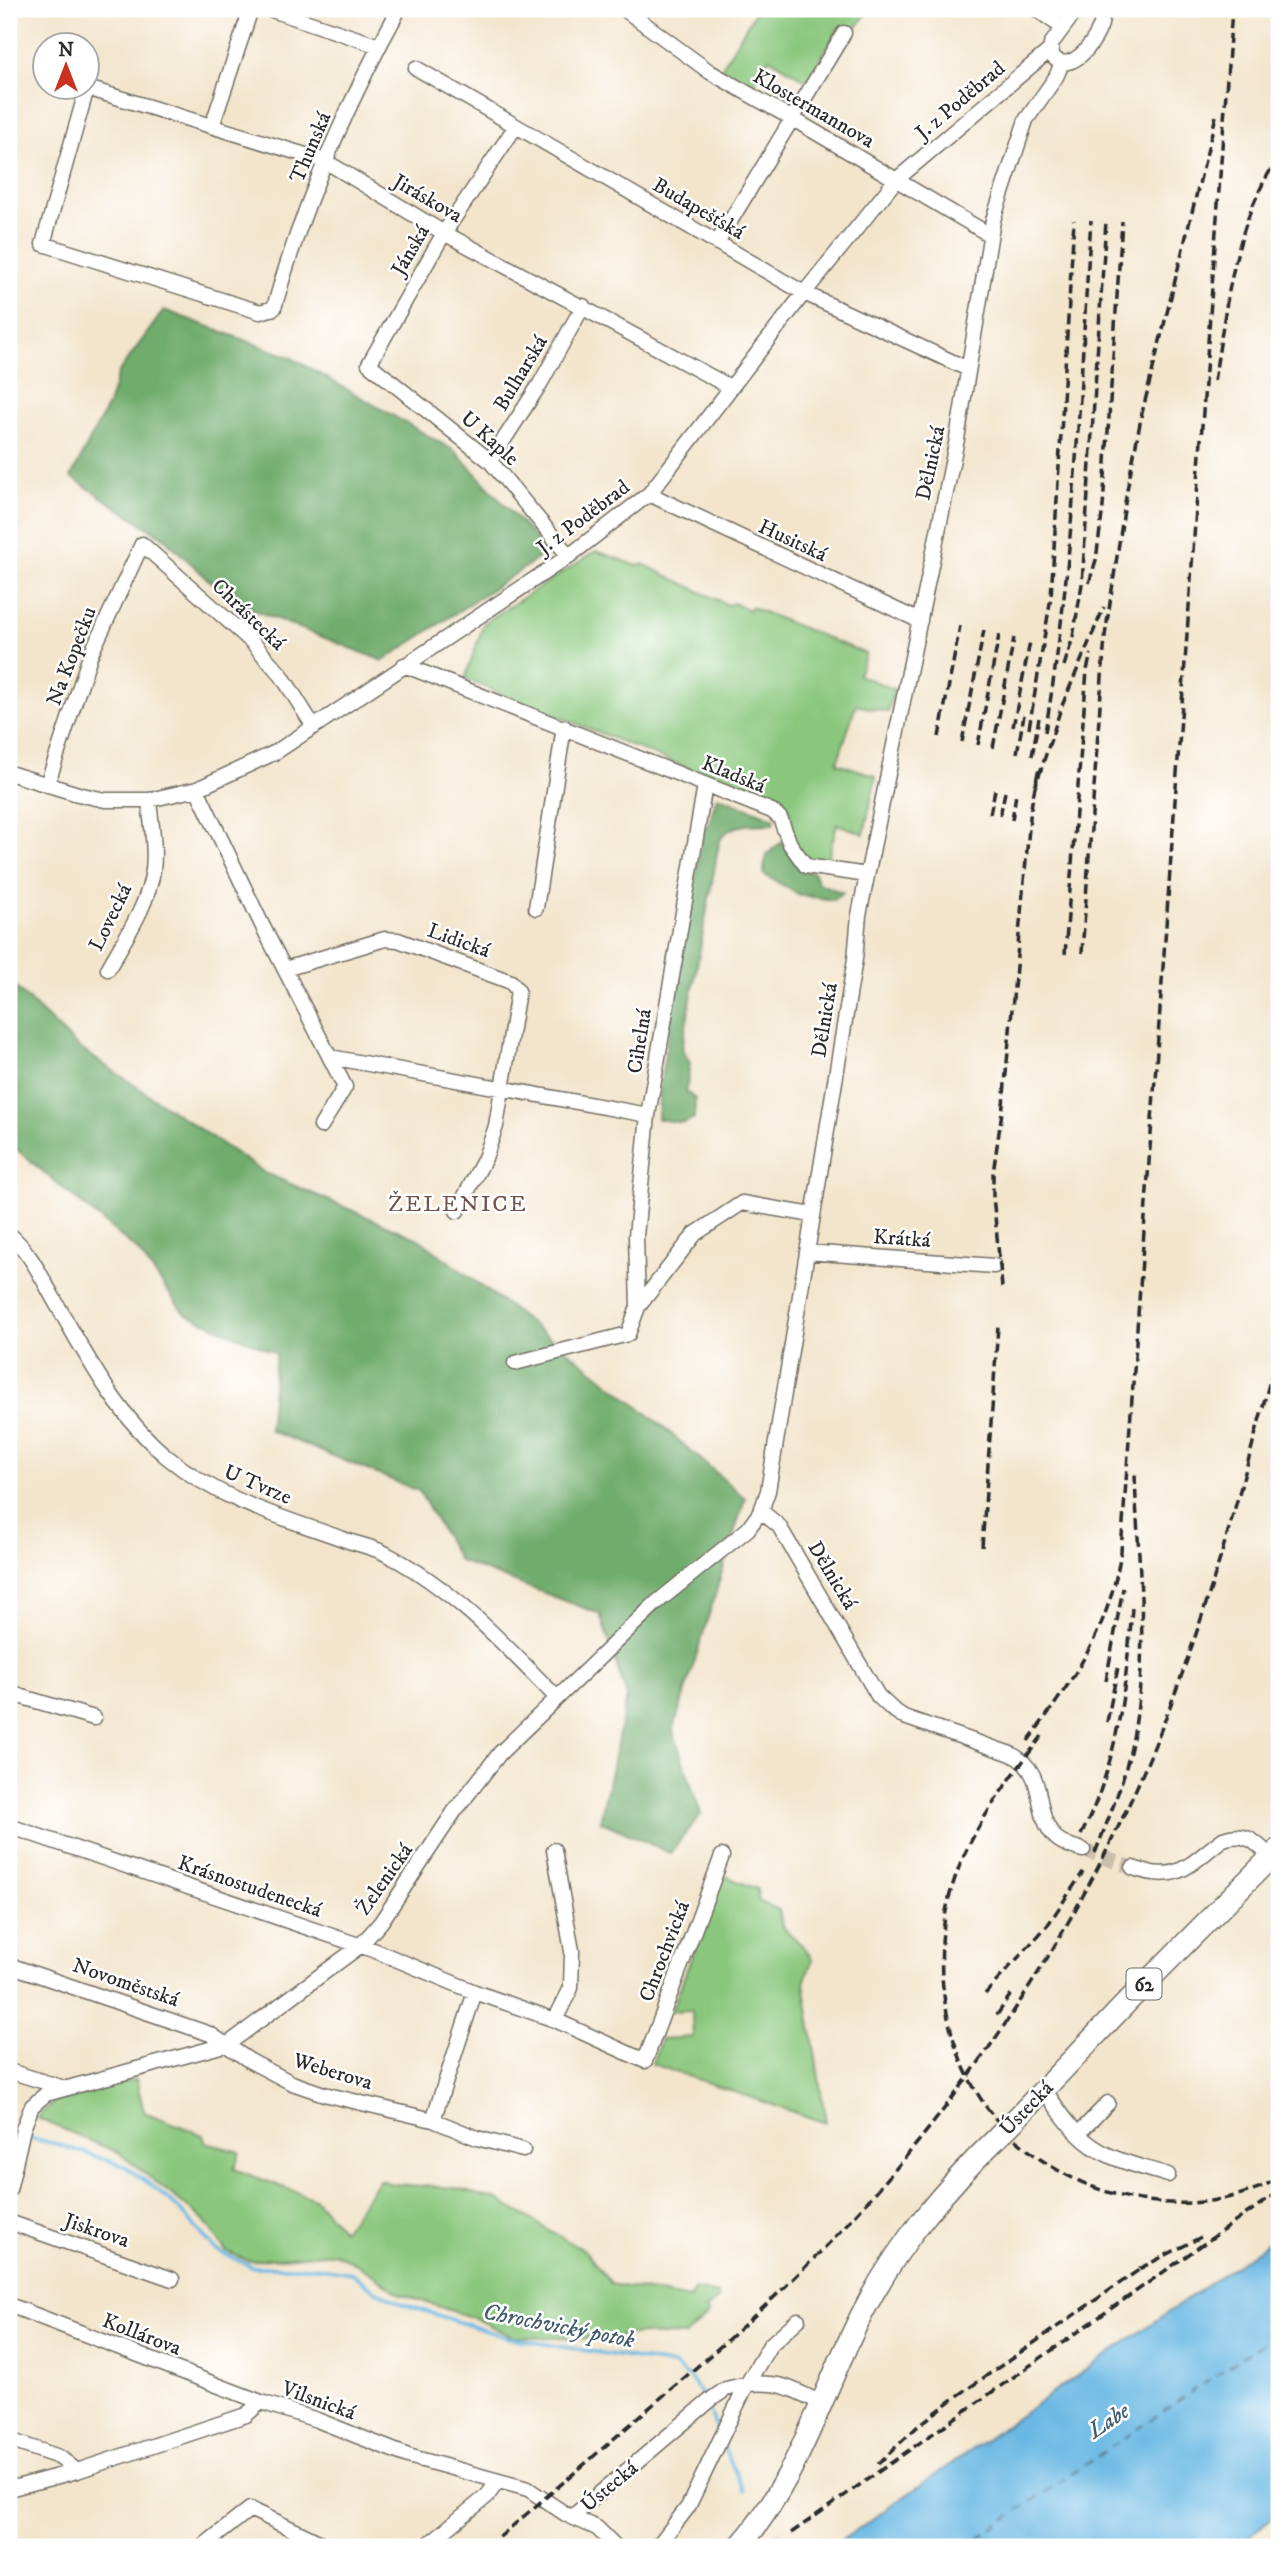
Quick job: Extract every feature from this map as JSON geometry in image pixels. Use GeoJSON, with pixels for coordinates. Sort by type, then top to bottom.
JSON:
{"type":"FeatureCollection","features":[{"type":"Feature","properties":{"kind":"main road","name":"Ústecká"},"geometry":{"type":"LineString","coordinates":[[739,2547],[782,2488],[823,2404],[862,2314],[885,2271],[942,2194],[1275,1853]]}},
{"type":"Feature","properties":{"kind":"street"},"geometry":{"type":"LineString","coordinates":[[212,126],[251,9]]}},
{"type":"Feature","properties":{"kind":"street"},"geometry":{"type":"LineString","coordinates":[[270,9],[379,46]]}},
{"type":"Feature","properties":{"kind":"street","name":"Thunská"},"geometry":{"type":"LineString","coordinates":[[84,102],[43,244],[260,312],[274,308],[324,161],[399,9]]}},
{"type":"Feature","properties":{"kind":"street","name":"Klostermannova"},"geometry":{"type":"LineString","coordinates":[[624,9],[709,72],[793,118],[990,235]]}},
{"type":"Feature","properties":{"kind":"street"},"geometry":{"type":"LineString","coordinates":[[1036,9],[1062,27]]}},
{"type":"Feature","properties":{"kind":"street"},"geometry":{"type":"LineString","coordinates":[[1077,9],[1052,41],[1050,50],[1054,59],[1062,63],[1071,63],[1078,58],[1100,29],[1102,11]]}},
{"type":"Feature","properties":{"kind":"street"},"geometry":{"type":"LineString","coordinates":[[717,243],[844,33]]}},
{"type":"Feature","properties":{"kind":"street","name":"J. z Poděbrad"},"geometry":{"type":"LineString","coordinates":[[9,773],[105,800],[149,800],[197,789],[276,752],[569,556],[649,494],[730,387],[896,180],[1050,50]]}},
{"type":"Feature","properties":{"kind":"street","name":"Dělnická"},"geometry":{"type":"LineString","coordinates":[[1062,63],[1056,78],[1031,111],[1021,131],[990,235],[957,439],[867,875],[768,1491],[761,1511],[779,1526],[878,1696],[904,1717],[1011,1754],[1023,1761],[1034,1776],[1047,1822],[1054,1836],[1070,1847],[1083,1850]]}},
{"type":"Feature","properties":{"kind":"street","name":"Budapešťská"},"geometry":{"type":"LineString","coordinates":[[416,68],[804,293],[968,369]]}},
{"type":"Feature","properties":{"kind":"street","name":"Jiráskova"},"geometry":{"type":"LineString","coordinates":[[102,92],[324,161],[444,233],[730,387]]}},
{"type":"Feature","properties":{"kind":"street","name":"Jánská"},"geometry":{"type":"LineString","coordinates":[[369,364],[444,233],[516,126]]}},
{"type":"Feature","properties":{"kind":"street","name":"Bulharská"},"geometry":{"type":"LineString","coordinates":[[490,461],[540,384],[583,306]]}},
{"type":"Feature","properties":{"kind":"street","name":"U Kaple"},"geometry":{"type":"LineString","coordinates":[[369,364],[490,461],[569,556]]}},
{"type":"Feature","properties":{"kind":"street","name":"Husitská"},"geometry":{"type":"LineString","coordinates":[[649,494],[920,621]]}},
{"type":"Feature","properties":{"kind":"street","name":"Chrástecká"},"geometry":{"type":"LineString","coordinates":[[142,544],[251,642],[282,676],[314,727]]}},
{"type":"Feature","properties":{"kind":"street","name":"Na Kopečku"},"geometry":{"type":"LineString","coordinates":[[47,785],[90,656],[142,544]]}},
{"type":"Feature","properties":{"kind":"street","name":"Kladská"},"geometry":{"type":"LineString","coordinates":[[404,665],[772,811],[780,818],[790,844],[806,866],[867,875]]}},
{"type":"Feature","properties":{"kind":"street"},"geometry":{"type":"LineString","coordinates":[[536,908],[564,727]]}},
{"type":"Feature","properties":{"kind":"street","name":"Cihelná"},"geometry":{"type":"LineString","coordinates":[[638,1307],[636,1236],[649,1115],[659,1041],[705,785]]}},
{"type":"Feature","properties":{"kind":"street"},"geometry":{"type":"LineString","coordinates":[[197,789],[345,1087],[321,1126]]}},
{"type":"Feature","properties":{"kind":"street","name":"Lovecká"},"geometry":{"type":"LineString","coordinates":[[108,969],[149,889],[154,849],[149,800]]}},
{"type":"Feature","properties":{"kind":"street","name":"Lidická"},"geometry":{"type":"LineString","coordinates":[[285,970],[386,939],[398,940],[511,982],[518,991],[504,1089]]}},
{"type":"Feature","properties":{"kind":"street"},"geometry":{"type":"LineString","coordinates":[[330,1057],[649,1115]]}},
{"type":"Feature","properties":{"kind":"street"},"geometry":{"type":"LineString","coordinates":[[457,1211],[485,1158],[496,1126],[504,1089]]}},
{"type":"Feature","properties":{"kind":"street"},"geometry":{"type":"LineString","coordinates":[[515,1363],[628,1335],[638,1307],[695,1234],[742,1203],[813,1215]]}},
{"type":"Feature","properties":{"kind":"street","name":"U Tvrze"},"geometry":{"type":"LineString","coordinates":[[9,1234],[31,1259],[81,1347],[125,1414],[166,1456],[206,1485],[251,1508],[386,1553],[396,1559],[435,1584],[501,1642],[557,1698]]}},
{"type":"Feature","properties":{"kind":"street","name":"Krátká"},"geometry":{"type":"LineString","coordinates":[[807,1252],[995,1266]]}},
{"type":"Feature","properties":{"kind":"street","name":"Želenická"},"geometry":{"type":"LineString","coordinates":[[9,2190],[17,2138],[32,2106],[46,2094],[228,2043],[360,1946],[382,1922],[454,1812],[500,1753],[656,1603],[748,1529],[761,1511]]}},
{"type":"Feature","properties":{"kind":"street"},"geometry":{"type":"LineString","coordinates":[[9,1693],[94,1717]]}},
{"type":"Feature","properties":{"kind":"street","name":"Krásnostudenecká"},"geometry":{"type":"LineString","coordinates":[[9,1826],[360,1946],[475,1992],[555,2020],[645,2061]]}},
{"type":"Feature","properties":{"kind":"street"},"geometry":{"type":"LineString","coordinates":[[1133,1868],[1152,1875],[1177,1873],[1231,1836],[1246,1836],[1275,1853]]}},
{"type":"Feature","properties":{"kind":"street"},"geometry":{"type":"LineString","coordinates":[[554,1850],[572,1951],[571,1988],[555,2020]]}},
{"type":"Feature","properties":{"kind":"street","name":"Chrochvická"},"geometry":{"type":"LineString","coordinates":[[645,2061],[722,1856]]}},
{"type":"Feature","properties":{"kind":"street","name":"Novoměstská"},"geometry":{"type":"LineString","coordinates":[[9,1965],[210,2034],[228,2043]]}},
{"type":"Feature","properties":{"kind":"street"},"geometry":{"type":"LineString","coordinates":[[433,2120],[475,1992]]}},
{"type":"Feature","properties":{"kind":"street","name":"Weberova"},"geometry":{"type":"LineString","coordinates":[[228,2043],[250,2061],[292,2083],[324,2094],[433,2120],[477,2138],[523,2150]]}},
{"type":"Feature","properties":{"kind":"street"},"geometry":{"type":"LineString","coordinates":[[9,2071],[64,2088]]}},
{"type":"Feature","properties":{"kind":"street"},"geometry":{"type":"LineString","coordinates":[[1044,2090],[1077,2134],[1107,2156],[1168,2175]]}},
{"type":"Feature","properties":{"kind":"street"},"geometry":{"type":"LineString","coordinates":[[1077,2134],[1108,2103]]}},
{"type":"Feature","properties":{"kind":"street","name":"Jiskrova"},"geometry":{"type":"LineString","coordinates":[[9,2222],[172,2279]]}},
{"type":"Feature","properties":{"kind":"street","name":"Kollárova"},"geometry":{"type":"LineString","coordinates":[[9,2305],[261,2402]]}},
{"type":"Feature","properties":{"kind":"street"},"geometry":{"type":"LineString","coordinates":[[657,2547],[688,2507],[747,2384],[770,2345],[798,2320]]}},
{"type":"Feature","properties":{"kind":"street","name":"Ústecká"},"geometry":{"type":"LineString","coordinates":[[573,2516],[726,2389],[770,2382],[785,2385],[823,2404]]}},
{"type":"Feature","properties":{"kind":"street","name":"Vilsnická"},"geometry":{"type":"LineString","coordinates":[[9,2489],[77,2471],[246,2415],[261,2402],[317,2420],[408,2456],[528,2489],[567,2515],[597,2528],[616,2547]]}},
{"type":"Feature","properties":{"kind":"street"},"geometry":{"type":"LineString","coordinates":[[9,2440],[59,2458],[77,2471]]}},
{"type":"Feature","properties":{"kind":"street"},"geometry":{"type":"LineString","coordinates":[[425,2547],[487,2496],[498,2481]]}},
{"type":"Feature","properties":{"kind":"street"},"geometry":{"type":"LineString","coordinates":[[202,2547],[250,2509],[329,2547]]}},
{"type":"Feature","properties":{"kind":"green space"},"geometry":{"type":"Polygon","coordinates":[[[757,9],[869,9],[854,32],[840,26],[807,81],[769,58],[753,86],[732,80],[719,72],[757,9]]]}},
{"type":"Feature","properties":{"kind":"green space"},"geometry":{"type":"Polygon","coordinates":[[[164,310],[290,357],[455,451],[548,552],[383,661],[231,601],[164,538],[71,477],[108,405],[118,373],[164,310]]]}},
{"type":"Feature","properties":{"kind":"green space"},"geometry":{"type":"Polygon","coordinates":[[[596,551],[638,566],[643,564],[728,605],[733,603],[749,610],[751,607],[866,654],[858,675],[894,689],[888,712],[856,705],[837,763],[876,776],[864,834],[837,824],[826,865],[805,856],[795,846],[789,809],[465,679],[484,623],[596,551]]]}},
{"type":"Feature","properties":{"kind":"green space"},"geometry":{"type":"Polygon","coordinates":[[[717,796],[774,818],[773,824],[734,828],[723,836],[719,843],[682,1049],[690,1063],[686,1092],[695,1099],[694,1118],[683,1123],[658,1119],[660,1083],[704,827],[708,826],[717,796]]]}},
{"type":"Feature","properties":{"kind":"green space"},"geometry":{"type":"Polygon","coordinates":[[[782,842],[801,871],[813,872],[818,883],[843,893],[833,900],[800,895],[763,874],[767,854],[782,842]]]}},
{"type":"Feature","properties":{"kind":"green space"},"geometry":{"type":"Polygon","coordinates":[[[9,981],[78,1047],[265,1173],[419,1239],[594,1371],[745,1498],[673,1731],[701,1814],[670,1853],[600,1821],[627,1697],[600,1614],[459,1561],[419,1491],[269,1430],[276,1353],[184,1313],[137,1250],[9,1143],[9,981]]]}},
{"type":"Feature","properties":{"kind":"green space"},"geometry":{"type":"Polygon","coordinates":[[[722,1875],[757,1889],[758,1901],[779,1910],[782,1926],[806,1949],[812,1960],[804,1983],[826,2123],[652,2064],[661,2039],[693,2037],[692,2011],[671,2012],[722,1875]]]}},
{"type":"Feature","properties":{"kind":"green space"},"geometry":{"type":"Polygon","coordinates":[[[136,2079],[144,2112],[203,2135],[206,2143],[240,2152],[234,2169],[315,2199],[343,2231],[379,2180],[392,2184],[453,2188],[498,2200],[586,2252],[611,2284],[691,2299],[694,2289],[718,2294],[718,2299],[706,2309],[709,2314],[685,2336],[641,2334],[595,2339],[513,2337],[477,2319],[400,2294],[357,2264],[334,2253],[248,2261],[226,2251],[204,2220],[119,2153],[37,2118],[55,2101],[136,2079]]]}},
{"type":"Feature","properties":{"kind":"water","name":"Labe"},"geometry":{"type":"Polygon","coordinates":[[[1279,2235],[1279,2511],[1238,2547],[832,2547],[1279,2235]]]}},
{"type":"Feature","properties":{"kind":"waterway","name":"Chrochvický potok"},"geometry":{"type":"LineString","coordinates":[[24,2137],[57,2144],[124,2166],[179,2209],[216,2250],[252,2267],[315,2267],[352,2273],[373,2289],[403,2304],[509,2338],[674,2365],[690,2378],[706,2400]]}},
{"type":"Feature","properties":{"kind":"waterway","name":"Chrochvický potok"},"geometry":{"type":"LineString","coordinates":[[709,2407],[718,2436]]}},
{"type":"Feature","properties":{"kind":"waterway","name":"Chrochvický potok"},"geometry":{"type":"LineString","coordinates":[[723,2446],[744,2491]]}},
{"type":"Feature","properties":{"kind":"waterway","name":"Chrochvický potok"},"geometry":{"type":"LineString","coordinates":[[779,2533],[784,2547]]}},
{"type":"Feature","properties":{"kind":"ferry route"},"geometry":{"type":"LineString","coordinates":[[965,2547],[1279,2332]]}},
{"type":"Feature","properties":{"kind":"tunnel"},"geometry":{"type":"LineString","coordinates":[[1083,1850],[1133,1868]]}},
{"type":"Feature","properties":{"kind":"railway"},"geometry":{"type":"LineString","coordinates":[[1028,1741],[1074,1674],[1098,1630],[1108,1606],[1121,1551],[1232,9]]}},
{"type":"Feature","properties":{"kind":"railway"},"geometry":{"type":"LineString","coordinates":[[1082,953],[1105,636],[1127,490],[1142,413],[1217,112]]}},
{"type":"Feature","properties":{"kind":"railway"},"geometry":{"type":"LineString","coordinates":[[1214,381],[1228,294],[1242,236],[1264,182],[1279,157]]}},
{"type":"Feature","properties":{"kind":"railway"},"geometry":{"type":"LineString","coordinates":[[1029,728],[1051,597],[1074,220]]}},
{"type":"Feature","properties":{"kind":"railway"},"geometry":{"type":"LineString","coordinates":[[1045,732],[1070,541],[1091,220]]}},
{"type":"Feature","properties":{"kind":"railway"},"geometry":{"type":"LineString","coordinates":[[1064,666],[1073,637],[1082,584],[1106,221]]}},
{"type":"Feature","properties":{"kind":"railway"},"geometry":{"type":"LineString","coordinates":[[1089,583],[1096,560],[1103,507],[1122,221]]}},
{"type":"Feature","properties":{"kind":"railway"},"geometry":{"type":"LineString","coordinates":[[1002,1287],[993,1173],[1003,1105],[1031,807],[1038,772],[1036,785],[1061,708],[1104,607]]}},
{"type":"Feature","properties":{"kind":"railway"},"geometry":{"type":"LineString","coordinates":[[939,737],[960,626]]}},
{"type":"Feature","properties":{"kind":"railway"},"geometry":{"type":"LineString","coordinates":[[962,742],[984,630]]}},
{"type":"Feature","properties":{"kind":"railway"},"geometry":{"type":"LineString","coordinates":[[978,745],[999,635]]}},
{"type":"Feature","properties":{"kind":"railway"},"geometry":{"type":"LineString","coordinates":[[993,748],[1014,638]]}},
{"type":"Feature","properties":{"kind":"railway"},"geometry":{"type":"LineString","coordinates":[[1013,727],[1030,642]]}},
{"type":"Feature","properties":{"kind":"railway"},"geometry":{"type":"LineString","coordinates":[[1065,954],[1087,670],[1091,654]]}},
{"type":"Feature","properties":{"kind":"railway"},"geometry":{"type":"LineString","coordinates":[[1017,753],[1024,715]]}},
{"type":"Feature","properties":{"kind":"railway"},"geometry":{"type":"LineString","coordinates":[[1032,756],[1039,718]]}},
{"type":"Feature","properties":{"kind":"railway"},"geometry":{"type":"LineString","coordinates":[[990,814],[995,790]]}},
{"type":"Feature","properties":{"kind":"railway"},"geometry":{"type":"LineString","coordinates":[[1000,816],[1005,792]]}},
{"type":"Feature","properties":{"kind":"railway"},"geometry":{"type":"LineString","coordinates":[[1012,820],[1016,794]]}},
{"type":"Feature","properties":{"kind":"railway"},"geometry":{"type":"LineString","coordinates":[[982,1547],[998,1326]]}},
{"type":"Feature","properties":{"kind":"railway"},"geometry":{"type":"LineString","coordinates":[[488,2547],[723,2344],[830,2242],[932,2125],[1022,1998],[1063,1932],[1100,1863],[1164,1722],[1213,1583],[1279,1347]]}},
{"type":"Feature","properties":{"kind":"railway"},"geometry":{"type":"LineString","coordinates":[[1095,1853],[1127,1765],[1140,1683],[1142,1614],[1135,1475]]}},
{"type":"Feature","properties":{"kind":"railway"},"geometry":{"type":"LineString","coordinates":[[1106,1681],[1123,1588]]}},
{"type":"Feature","properties":{"kind":"railway"},"geometry":{"type":"LineString","coordinates":[[1081,1835],[1094,1808],[1112,1753],[1123,1696],[1132,1608]]}},
{"type":"Feature","properties":{"kind":"railway"},"geometry":{"type":"LineString","coordinates":[[1107,1722],[1118,1667]]}},
{"type":"Feature","properties":{"kind":"railway"},"geometry":{"type":"LineString","coordinates":[[1042,1736],[996,1799],[970,1843],[959,1867],[945,1917],[942,1944],[945,1999],[950,2028],[970,2081],[1002,2126],[1030,2152],[1062,2172],[1096,2188],[1133,2199],[1170,2203],[1207,2201],[1244,2193],[1279,2178]]}},
{"type":"Feature","properties":{"kind":"railway"},"geometry":{"type":"LineString","coordinates":[[985,1994],[1047,1926],[1083,1872]]}},
{"type":"Feature","properties":{"kind":"railway"},"geometry":{"type":"LineString","coordinates":[[997,2015],[1011,1994]]}},
{"type":"Feature","properties":{"kind":"railway"},"geometry":{"type":"LineString","coordinates":[[791,2533],[1279,2191]]}},
{"type":"Feature","properties":{"kind":"railway"},"geometry":{"type":"LineString","coordinates":[[1139,2269],[1201,2237]]}},
{"type":"Feature","properties":{"kind":"railway"},"geometry":{"type":"LineString","coordinates":[[878,2464],[918,2426],[956,2397],[1146,2265]]}},
{"type":"Feature","properties":{"kind":"district","name":"ŽELENICE"},"geometry":{"type":"Point","coordinates":[458,1203]}}]}
